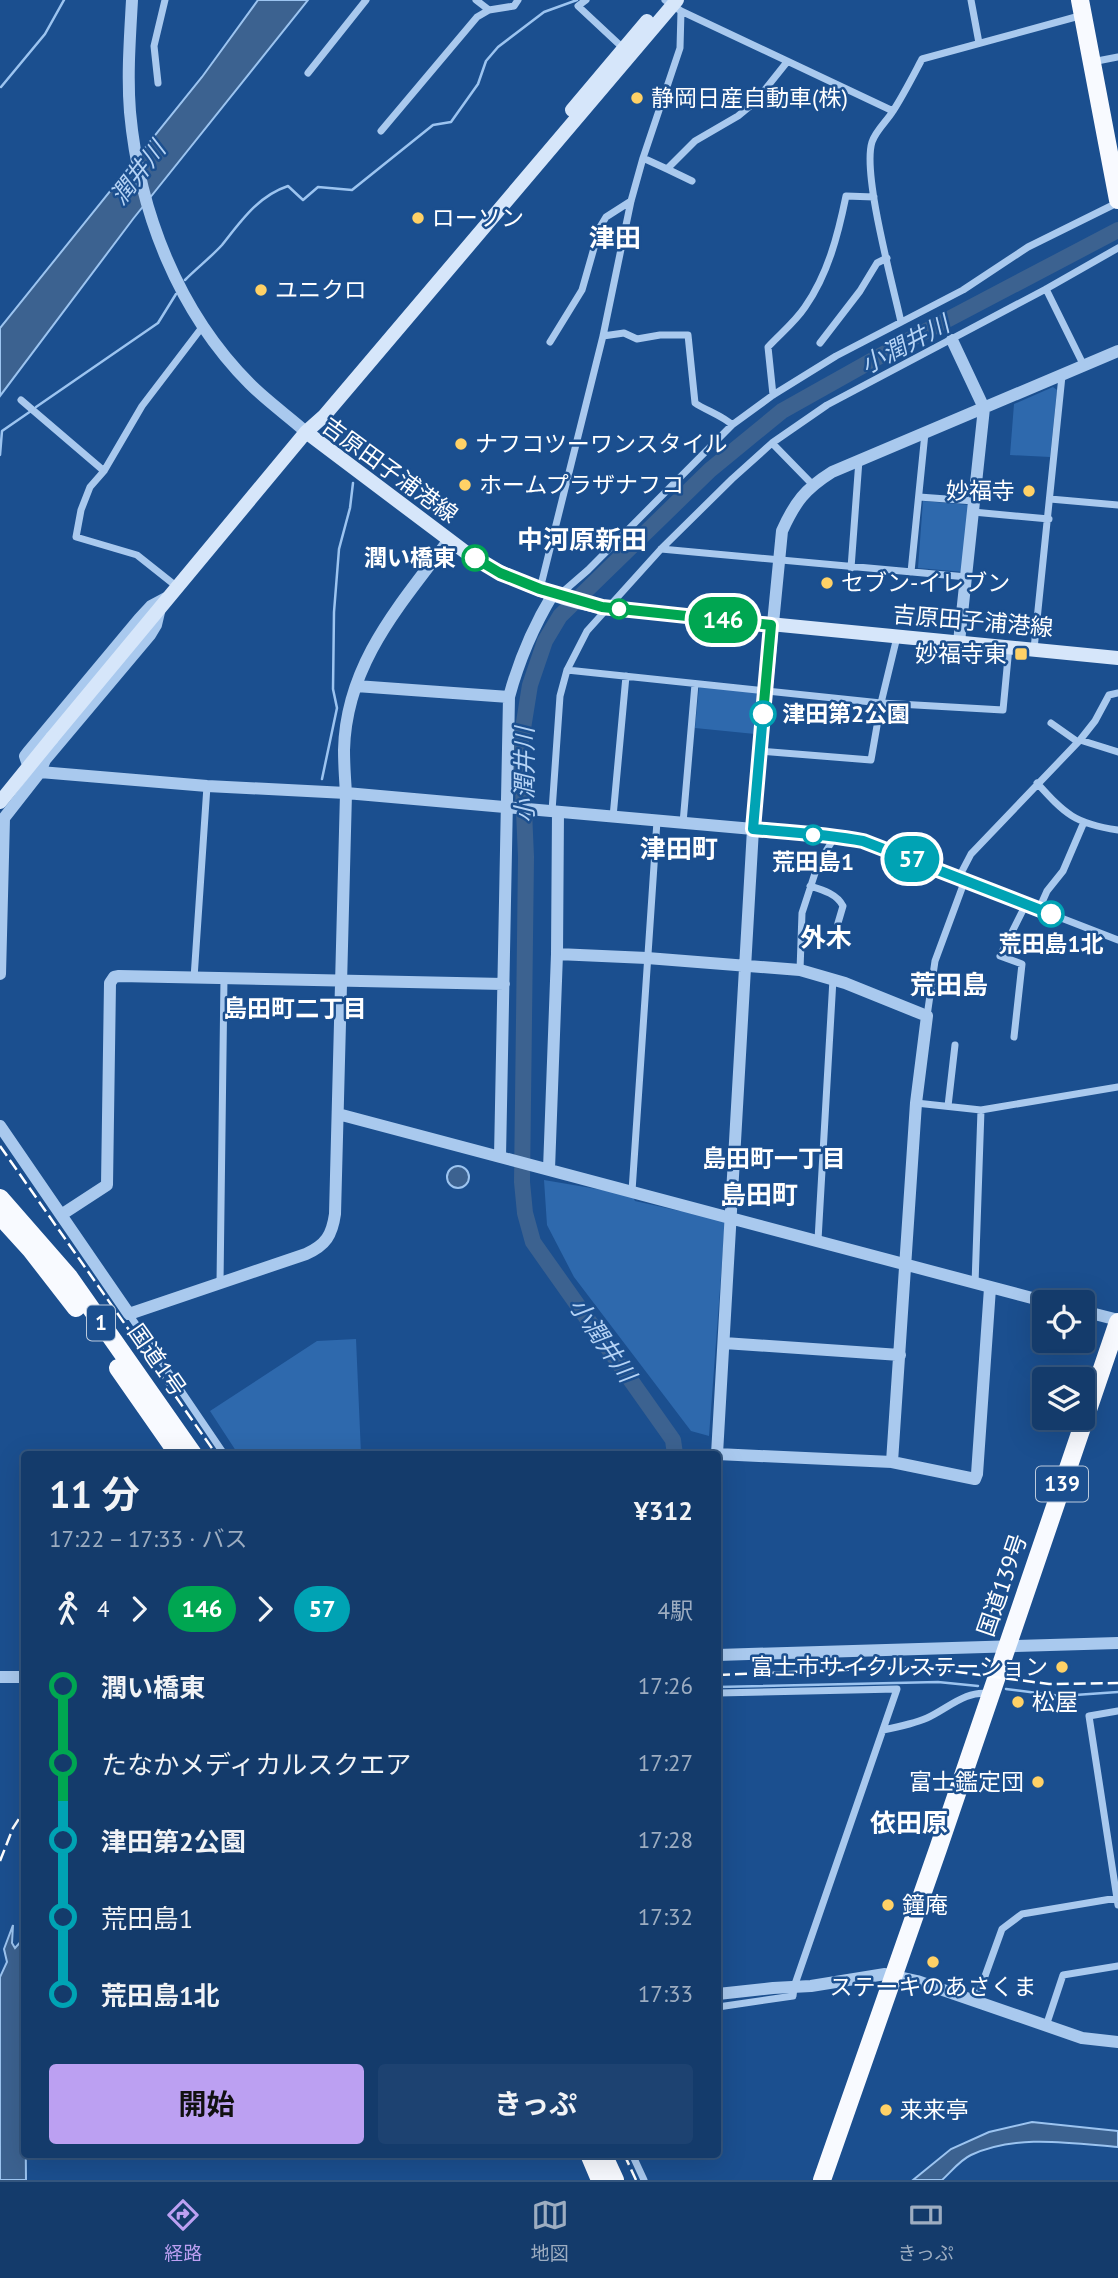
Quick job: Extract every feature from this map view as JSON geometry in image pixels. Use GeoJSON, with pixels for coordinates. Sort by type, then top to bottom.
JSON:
{"type":"FeatureCollection","features":[{"type":"Feature","properties":{"kind":"highway"},"geometry":{"type":"LineString","coordinates":[[1082,7],[1118,201]]}},
{"type":"Feature","properties":{"kind":"highway","name":"国道1号"},"geometry":{"type":"LineString","coordinates":[[0,1198],[69,1277],[191,1451]]}},
{"type":"Feature","properties":{"kind":"highway","name":"国道1号"},"geometry":{"type":"LineString","coordinates":[[0,1216],[55,1279],[176,1451]]}},
{"type":"Feature","properties":{"kind":"highway","name":"国道139号"},"geometry":{"type":"LineString","coordinates":[[822,2180],[1118,1321]]}},
{"type":"Feature","properties":{"kind":"highway"},"geometry":{"type":"LineString","coordinates":[[591,2158],[600,2180]]}},
{"type":"Feature","properties":{"kind":"highway"},"geometry":{"type":"LineString","coordinates":[[605,2158],[615,2180]]}},
{"type":"Feature","properties":{"kind":"main road"},"geometry":{"type":"LineString","coordinates":[[306,432],[318,412],[365,355],[623,48],[673,3]]}},
{"type":"Feature","properties":{"kind":"main road"},"geometry":{"type":"LineString","coordinates":[[306,432],[340,398],[673,3]]}},
{"type":"Feature","properties":{"kind":"main road","name":"吉原田子浦港線"},"geometry":{"type":"LineString","coordinates":[[0,802],[306,432],[448,541],[500,573],[553,594],[605,608],[1118,658]]}},
{"type":"Feature","properties":{"kind":"street"},"geometry":{"type":"LineString","coordinates":[[132,0],[129,72],[131,120],[140,184],[150,217],[179,283],[202,326],[250,384],[306,432]]}},
{"type":"Feature","properties":{"kind":"street"},"geometry":{"type":"LineString","coordinates":[[158,83],[154,46],[165,0]]}},
{"type":"Feature","properties":{"kind":"street"},"geometry":{"type":"LineString","coordinates":[[308,73],[366,0]]}},
{"type":"Feature","properties":{"kind":"street"},"geometry":{"type":"LineString","coordinates":[[476,0],[489,10]]}},
{"type":"Feature","properties":{"kind":"street"},"geometry":{"type":"LineString","coordinates":[[381,131],[477,17],[489,10],[514,6],[518,0]]}},
{"type":"Feature","properties":{"kind":"street"},"geometry":{"type":"LineString","coordinates":[[570,0],[623,48]]}},
{"type":"Feature","properties":{"kind":"street"},"geometry":{"type":"LineString","coordinates":[[578,6],[586,0]]}},
{"type":"Feature","properties":{"kind":"street"},"geometry":{"type":"LineString","coordinates":[[971,0],[979,43]]}},
{"type":"Feature","properties":{"kind":"street"},"geometry":{"type":"LineString","coordinates":[[673,3],[787,62],[893,111]]}},
{"type":"Feature","properties":{"kind":"street"},"geometry":{"type":"LineString","coordinates":[[504,1158],[509,697],[517,667],[534,626],[553,594],[631,201],[680,48],[673,3]]}},
{"type":"Feature","properties":{"kind":"street"},"geometry":{"type":"LineString","coordinates":[[901,322],[874,197],[870,164],[872,142],[922,59],[979,43],[1082,7]]}},
{"type":"Feature","properties":{"kind":"street"},"geometry":{"type":"LineString","coordinates":[[1092,62],[1118,57]]}},
{"type":"Feature","properties":{"kind":"street"},"geometry":{"type":"LineString","coordinates":[[667,169],[695,141],[738,116],[755,102],[787,62]]}},
{"type":"Feature","properties":{"kind":"street"},"geometry":{"type":"LineString","coordinates":[[643,158],[692,181]]}},
{"type":"Feature","properties":{"kind":"street"},"geometry":{"type":"LineString","coordinates":[[773,395],[768,347],[804,308],[816,288],[830,257],[846,196],[874,197]]}},
{"type":"Feature","properties":{"kind":"street"},"geometry":{"type":"LineString","coordinates":[[550,342],[582,290],[600,227],[606,217],[631,201]]}},
{"type":"Feature","properties":{"kind":"street"},"geometry":{"type":"LineString","coordinates":[[553,594],[588,570],[732,425],[773,395],[836,356],[963,290],[1028,247],[1118,201]]}},
{"type":"Feature","properties":{"kind":"street"},"geometry":{"type":"LineString","coordinates":[[547,1169],[557,954],[556,727],[567,670],[587,631],[605,608],[662,549],[732,478],[772,443],[827,405],[952,340],[1118,248]]}},
{"type":"Feature","properties":{"kind":"street"},"geometry":{"type":"LineString","coordinates":[[820,344],[860,291],[877,263],[887,258]]}},
{"type":"Feature","properties":{"kind":"street"},"geometry":{"type":"LineString","coordinates":[[1046,289],[1084,366]]}},
{"type":"Feature","properties":{"kind":"street"},"geometry":{"type":"LineString","coordinates":[[202,326],[142,406],[104,471],[90,487],[81,510],[76,537],[137,555],[173,591],[151,606],[27,751],[25,760],[40,772],[207,786],[346,793],[836,835],[863,841],[1118,940]]}},
{"type":"Feature","properties":{"kind":"street"},"geometry":{"type":"LineString","coordinates":[[603,336],[624,333],[637,338],[688,335],[695,403],[728,420],[732,425]]}},
{"type":"Feature","properties":{"kind":"street"},"geometry":{"type":"LineString","coordinates":[[952,340],[984,408],[959,642]]}},
{"type":"Feature","properties":{"kind":"street"},"geometry":{"type":"LineString","coordinates":[[718,1451],[753,829],[782,531],[794,505],[812,484],[859,459],[1118,351]]}},
{"type":"Feature","properties":{"kind":"street"},"geometry":{"type":"LineString","coordinates":[[1034,649],[1062,376]]}},
{"type":"Feature","properties":{"kind":"street"},"geometry":{"type":"LineString","coordinates":[[21,400],[104,471]]}},
{"type":"Feature","properties":{"kind":"street"},"geometry":{"type":"LineString","coordinates":[[911,572],[925,433]]}},
{"type":"Feature","properties":{"kind":"street"},"geometry":{"type":"LineString","coordinates":[[772,443],[812,484]]}},
{"type":"Feature","properties":{"kind":"street"},"geometry":{"type":"LineString","coordinates":[[851,568],[859,459]]}},
{"type":"Feature","properties":{"kind":"street"},"geometry":{"type":"LineString","coordinates":[[919,497],[1049,519]]}},
{"type":"Feature","properties":{"kind":"street"},"geometry":{"type":"LineString","coordinates":[[1050,499],[1118,505]]}},
{"type":"Feature","properties":{"kind":"street"},"geometry":{"type":"LineString","coordinates":[[129,1314],[306,1254],[327,1241],[333,1230],[346,793],[344,750],[347,720],[368,654],[382,629],[448,541]]}},
{"type":"Feature","properties":{"kind":"street"},"geometry":{"type":"LineString","coordinates":[[662,549],[967,577]]}},
{"type":"Feature","properties":{"kind":"street"},"geometry":{"type":"LineString","coordinates":[[0,974],[4,818],[40,772],[45,760],[150,635],[156,625],[160,608]]}},
{"type":"Feature","properties":{"kind":"street"},"geometry":{"type":"LineString","coordinates":[[760,751],[871,760],[897,636]]}},
{"type":"Feature","properties":{"kind":"street"},"geometry":{"type":"LineString","coordinates":[[567,670],[881,703],[1003,710],[1009,647]]}},
{"type":"Feature","properties":{"kind":"street"},"geometry":{"type":"LineString","coordinates":[[613,817],[626,676]]}},
{"type":"Feature","properties":{"kind":"street"},"geometry":{"type":"LineString","coordinates":[[682,823],[695,684]]}},
{"type":"Feature","properties":{"kind":"street"},"geometry":{"type":"LineString","coordinates":[[356,686],[509,697]]}},
{"type":"Feature","properties":{"kind":"street"},"geometry":{"type":"LineString","coordinates":[[892,1462],[916,1103],[935,961],[971,854],[1079,741],[1095,721],[1109,695],[1118,693]]}},
{"type":"Feature","properties":{"kind":"street"},"geometry":{"type":"LineString","coordinates":[[1051,723],[1079,741],[1118,752]]}},
{"type":"Feature","properties":{"kind":"street"},"geometry":{"type":"LineString","coordinates":[[1037,783],[1063,812],[1084,822],[1118,830]]}},
{"type":"Feature","properties":{"kind":"street"},"geometry":{"type":"LineString","coordinates":[[194,978],[207,786]]}},
{"type":"Feature","properties":{"kind":"street"},"geometry":{"type":"LineString","coordinates":[[632,1191],[657,821]]}},
{"type":"Feature","properties":{"kind":"street"},"geometry":{"type":"LineString","coordinates":[[1039,909],[1047,891],[1063,871],[1084,822]]}},
{"type":"Feature","properties":{"kind":"street"},"geometry":{"type":"LineString","coordinates":[[800,970],[802,914],[818,864],[836,835]]}},
{"type":"Feature","properties":{"kind":"street"},"geometry":{"type":"LineString","coordinates":[[810,886],[841,901],[843,906],[838,923]]}},
{"type":"Feature","properties":{"kind":"street"},"geometry":{"type":"LineString","coordinates":[[1014,1037],[1022,964],[1000,956],[1026,904]]}},
{"type":"Feature","properties":{"kind":"street"},"geometry":{"type":"LineString","coordinates":[[557,954],[800,970],[833,979],[927,1016]]}},
{"type":"Feature","properties":{"kind":"street"},"geometry":{"type":"LineString","coordinates":[[61,1215],[107,1185],[110,983],[114,977],[504,984]]}},
{"type":"Feature","properties":{"kind":"street"},"geometry":{"type":"LineString","coordinates":[[220,1283],[224,978]]}},
{"type":"Feature","properties":{"kind":"street"},"geometry":{"type":"LineString","coordinates":[[818,1240],[833,979]]}},
{"type":"Feature","properties":{"kind":"street"},"geometry":{"type":"LineString","coordinates":[[948,1106],[955,1045]]}},
{"type":"Feature","properties":{"kind":"street"},"geometry":{"type":"LineString","coordinates":[[916,1103],[981,1110],[1118,1087]]}},
{"type":"Feature","properties":{"kind":"street"},"geometry":{"type":"LineString","coordinates":[[975,1284],[981,1110]]}},
{"type":"Feature","properties":{"kind":"street"},"geometry":{"type":"LineString","coordinates":[[338,1114],[1032,1298]]}},
{"type":"Feature","properties":{"kind":"street"},"geometry":{"type":"LineString","coordinates":[[0,1126],[222,1451]]}},
{"type":"Feature","properties":{"kind":"street"},"geometry":{"type":"LineString","coordinates":[[721,1454],[892,1462],[975,1479],[978,1474],[990,1288]]}},
{"type":"Feature","properties":{"kind":"street"},"geometry":{"type":"LineString","coordinates":[[1095,1314],[1118,1321]]}},
{"type":"Feature","properties":{"kind":"street"},"geometry":{"type":"LineString","coordinates":[[724,1343],[900,1355]]}},
{"type":"Feature","properties":{"kind":"street"},"geometry":{"type":"LineString","coordinates":[[721,1655],[1118,1643]]}},
{"type":"Feature","properties":{"kind":"street"},"geometry":{"type":"LineString","coordinates":[[0,1677],[21,1676]]}},
{"type":"Feature","properties":{"kind":"street"},"geometry":{"type":"LineString","coordinates":[[721,1693],[897,1689],[793,1996],[721,2007]]}},
{"type":"Feature","properties":{"kind":"street"},"geometry":{"type":"LineString","coordinates":[[883,1730],[907,1726],[976,1693],[991,1694]]}},
{"type":"Feature","properties":{"kind":"street"},"geometry":{"type":"LineString","coordinates":[[976,2001],[1002,1929],[1022,1914],[1117,1902],[1089,1716],[1118,1711]]}},
{"type":"Feature","properties":{"kind":"street"},"geometry":{"type":"LineString","coordinates":[[1046,2025],[1063,1975],[1118,1966]]}},
{"type":"Feature","properties":{"kind":"street"},"geometry":{"type":"LineString","coordinates":[[721,1994],[811,1986],[874,1975],[894,1975],[1082,2038],[1118,2042]]}},
{"type":"Feature","properties":{"kind":"street"},"geometry":{"type":"LineString","coordinates":[[634,2158],[644,2180]]}},
{"type":"Feature","properties":{"kind":"shaded area"},"geometry":{"type":"Polygon","coordinates":[[[1053,387],[1057,390],[1050,457],[1010,455],[1014,404],[1053,387]]]}},
{"type":"Feature","properties":{"kind":"shaded area"},"geometry":{"type":"Polygon","coordinates":[[[923,501],[970,505],[964,572],[918,568],[923,501]]]}},
{"type":"Feature","properties":{"kind":"shaded area"},"geometry":{"type":"Polygon","coordinates":[[[699,687],[759,693],[755,734],[695,728],[699,687]]]}},
{"type":"Feature","properties":{"kind":"shaded area"},"geometry":{"type":"Polygon","coordinates":[[[544,1180],[632,1195],[635,1201],[685,1210],[725,1222],[709,1436],[691,1431],[574,1277],[547,1225],[544,1180]]]}},
{"type":"Feature","properties":{"kind":"shaded area"},"geometry":{"type":"Polygon","coordinates":[[[356,1339],[361,1451],[236,1451],[210,1411],[317,1341],[356,1339]]]}},
{"type":"Feature","properties":{"kind":"water","name":"潤井川"},"geometry":{"type":"Polygon","coordinates":[[[258,0],[308,0],[133,219],[0,396],[0,328],[202,77],[258,0]]]}},
{"type":"Feature","properties":{"kind":"water"},"geometry":{"type":"Polygon","coordinates":[[[458,1166],[466,1169],[469,1177],[466,1185],[458,1188],[450,1185],[447,1177],[450,1169],[458,1166]]]}},
{"type":"Feature","properties":{"kind":"water"},"geometry":{"type":"Polygon","coordinates":[[[13,1925],[12,1943],[15,1948],[21,1941],[21,2158],[26,2158],[26,2180],[0,2180],[0,1977],[7,1962],[4,1949],[13,1925]]]}},
{"type":"Feature","properties":{"kind":"water"},"geometry":{"type":"Polygon","coordinates":[[[1032,2122],[1118,2131],[1118,2147],[1062,2142],[1006,2144],[967,2157],[942,2180],[913,2180],[951,2149],[989,2132],[1032,2122]]]}},
{"type":"Feature","properties":{"kind":"waterway"},"geometry":{"type":"LineString","coordinates":[[1,87],[45,34],[64,0]]}},
{"type":"Feature","properties":{"kind":"waterway"},"geometry":{"type":"LineString","coordinates":[[185,280],[222,245],[251,210],[277,190],[288,186],[303,200],[318,187],[352,190],[433,125],[451,122],[478,84],[486,61],[498,47],[544,12],[577,0]]}},
{"type":"Feature","properties":{"kind":"waterway","name":"小潤井川"},"geometry":{"type":"LineString","coordinates":[[675,1451],[673,1440],[533,1242],[525,1213],[522,1182],[526,857],[521,741],[530,685],[545,641],[560,616],[710,470],[782,411],[905,342],[1118,230]]}},
{"type":"Feature","properties":{"kind":"waterway"},"geometry":{"type":"LineString","coordinates":[[36,407],[158,323],[176,294]]}},
{"type":"Feature","properties":{"kind":"waterway"},"geometry":{"type":"LineString","coordinates":[[0,455],[2,431],[31,411]]}},
{"type":"Feature","properties":{"kind":"waterway"},"geometry":{"type":"LineString","coordinates":[[322,779],[337,708],[333,689],[334,612],[339,549],[350,508],[353,483]]}},
{"type":"Feature","properties":{"kind":"waterway"},"geometry":{"type":"LineString","coordinates":[[721,1687],[938,1682],[978,1686]]}},
{"type":"Feature","properties":{"kind":"waterway"},"geometry":{"type":"LineString","coordinates":[[1006,1689],[1061,1696],[1118,1692]]}},
{"type":"Feature","properties":{"kind":"railway"},"geometry":{"type":"LineString","coordinates":[[0,1146],[214,1451]]}},
{"type":"Feature","properties":{"kind":"railway"},"geometry":{"type":"LineString","coordinates":[[721,1675],[919,1667],[1049,1684],[1118,1683]]}},
{"type":"Feature","properties":{"kind":"railway"},"geometry":{"type":"LineString","coordinates":[[0,1861],[21,1816]]}},
{"type":"Feature","properties":{"kind":"railway"},"geometry":{"type":"LineString","coordinates":[[626,2158],[636,2180]]}},
{"type":"Feature","properties":{"kind":"bus line","name":"146"},"geometry":{"type":"LineString","coordinates":[[475,558],[500,573],[540,589],[602,607],[771,625],[763,714]]}},
{"type":"Feature","properties":{"kind":"bus line","name":"57"},"geometry":{"type":"LineString","coordinates":[[763,714],[753,829],[836,835],[863,841],[1051,914]]}},
{"type":"Feature","properties":{"kind":"place","name":"静岡日産自動車(株)"},"geometry":{"type":"Point","coordinates":[637,98]}},
{"type":"Feature","properties":{"kind":"place","name":"ローソン"},"geometry":{"type":"Point","coordinates":[418,218]}},
{"type":"Feature","properties":{"kind":"place","name":"ユニクロ"},"geometry":{"type":"Point","coordinates":[261,290]}},
{"type":"Feature","properties":{"kind":"place","name":"ナフコツーワンスタイル"},"geometry":{"type":"Point","coordinates":[461,444]}},
{"type":"Feature","properties":{"kind":"place","name":"ホームプラザナフコ"},"geometry":{"type":"Point","coordinates":[465,485]}},
{"type":"Feature","properties":{"kind":"place","name":"妙福寺"},"geometry":{"type":"Point","coordinates":[1029,491]}},
{"type":"Feature","properties":{"kind":"place","name":"潤い橋東"},"geometry":{"type":"Point","coordinates":[475,558]}},
{"type":"Feature","properties":{"kind":"place","name":"セブン-イレブン"},"geometry":{"type":"Point","coordinates":[827,583]}},
{"type":"Feature","properties":{"kind":"place","name":"妙福寺東"},"geometry":{"type":"Point","coordinates":[1021,654]}},
{"type":"Feature","properties":{"kind":"place","name":"津田第2公園"},"geometry":{"type":"Point","coordinates":[763,714]}},
{"type":"Feature","properties":{"kind":"place","name":"荒田島1"},"geometry":{"type":"Point","coordinates":[813,835]}},
{"type":"Feature","properties":{"kind":"place","name":"荒田島1北"},"geometry":{"type":"Point","coordinates":[1051,914]}},
{"type":"Feature","properties":{"kind":"place","name":"富士市サイクルステーション"},"geometry":{"type":"Point","coordinates":[1062,1667]}},
{"type":"Feature","properties":{"kind":"place","name":"松屋"},"geometry":{"type":"Point","coordinates":[1018,1702]}},
{"type":"Feature","properties":{"kind":"place","name":"富士鑑定団"},"geometry":{"type":"Point","coordinates":[1038,1782]}},
{"type":"Feature","properties":{"kind":"place","name":"鐘庵"},"geometry":{"type":"Point","coordinates":[888,1905]}},
{"type":"Feature","properties":{"kind":"place","name":"ステーキのあさくま"},"geometry":{"type":"Point","coordinates":[933,1962]}},
{"type":"Feature","properties":{"kind":"place","name":"来来亭"},"geometry":{"type":"Point","coordinates":[886,2110]}},
{"type":"Feature","properties":{"kind":"district","name":"津田"},"geometry":{"type":"Point","coordinates":[615,238]}},
{"type":"Feature","properties":{"kind":"district","name":"中河原新田"},"geometry":{"type":"Point","coordinates":[582,540]}},
{"type":"Feature","properties":{"kind":"district","name":"津田町"},"geometry":{"type":"Point","coordinates":[679,849]}},
{"type":"Feature","properties":{"kind":"district","name":"外木"},"geometry":{"type":"Point","coordinates":[826,938]}},
{"type":"Feature","properties":{"kind":"district","name":"荒田島"},"geometry":{"type":"Point","coordinates":[949,985]}},
{"type":"Feature","properties":{"kind":"district","name":"島田町二丁目"},"geometry":{"type":"Point","coordinates":[295,1009]}},
{"type":"Feature","properties":{"kind":"district","name":"島田町一丁目"},"geometry":{"type":"Point","coordinates":[774,1159]}},
{"type":"Feature","properties":{"kind":"district","name":"島田町"},"geometry":{"type":"Point","coordinates":[759,1195]}},
{"type":"Feature","properties":{"kind":"district","name":"依田原"},"geometry":{"type":"Point","coordinates":[909,1823]}}]}
